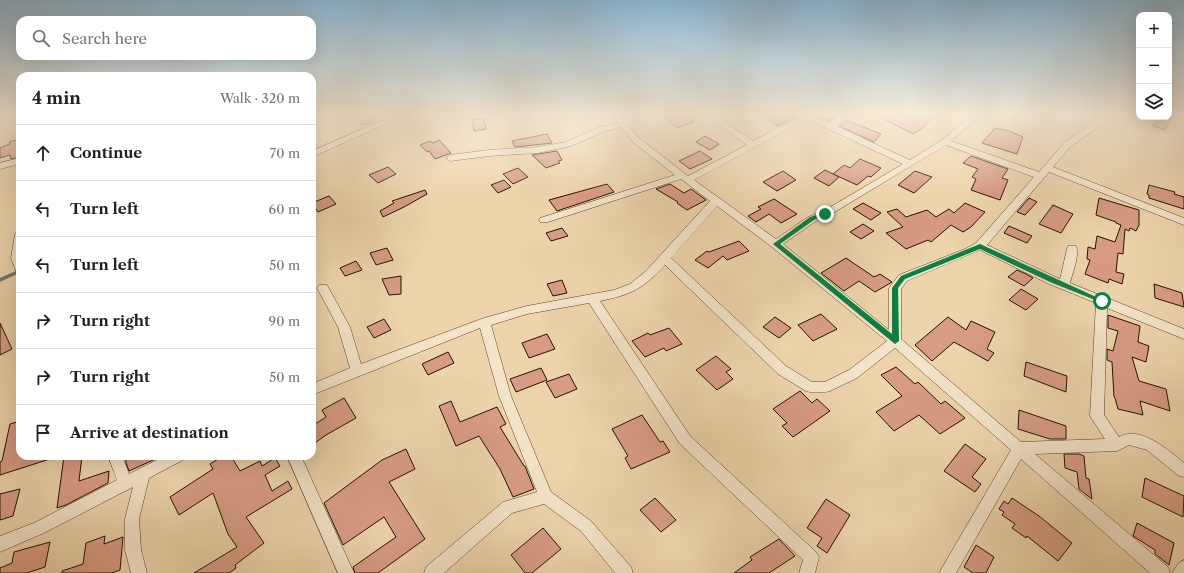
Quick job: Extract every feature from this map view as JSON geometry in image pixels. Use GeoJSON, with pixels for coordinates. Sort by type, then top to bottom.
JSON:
{"type":"FeatureCollection","features":[{"type":"Feature","properties":{"kind":"street"},"geometry":{"type":"LineString","coordinates":[[316,152],[342,141]]}},
{"type":"Feature","properties":{"kind":"street"},"geometry":{"type":"LineString","coordinates":[[450,158],[489,153],[538,150],[568,144],[575,141]]}},
{"type":"Feature","properties":{"kind":"street"},"geometry":{"type":"LineString","coordinates":[[637,141],[685,178],[776,244],[895,341],[1020,448],[1162,573]]}},
{"type":"Feature","properties":{"kind":"street"},"geometry":{"type":"LineString","coordinates":[[747,141],[753,145]]}},
{"type":"Feature","properties":{"kind":"street"},"geometry":{"type":"LineString","coordinates":[[544,220],[685,178],[761,141]]}},
{"type":"Feature","properties":{"kind":"street"},"geometry":{"type":"LineString","coordinates":[[860,141],[910,164]]}},
{"type":"Feature","properties":{"kind":"street"},"geometry":{"type":"LineString","coordinates":[[895,341],[895,288],[903,278],[969,252],[980,246],[1068,144],[1073,141]]}},
{"type":"Feature","properties":{"kind":"street"},"geometry":{"type":"LineString","coordinates":[[776,244],[812,219],[825,214],[945,142],[1040,176]]}},
{"type":"Feature","properties":{"kind":"street"},"geometry":{"type":"LineString","coordinates":[[0,166],[16,162]]}},
{"type":"Feature","properties":{"kind":"street"},"geometry":{"type":"LineString","coordinates":[[1047,168],[1184,222]]}},
{"type":"Feature","properties":{"kind":"street"},"geometry":{"type":"LineString","coordinates":[[316,388],[484,322],[527,310],[615,294],[634,287],[650,274],[717,200]]}},
{"type":"Feature","properties":{"kind":"street"},"geometry":{"type":"LineString","coordinates":[[980,246],[1064,285],[1184,334]]}},
{"type":"Feature","properties":{"kind":"street"},"geometry":{"type":"LineString","coordinates":[[1064,285],[1072,258],[1072,249]]}},
{"type":"Feature","properties":{"kind":"street"},"geometry":{"type":"LineString","coordinates":[[664,258],[782,370],[810,387],[826,387],[853,374],[895,341]]}},
{"type":"Feature","properties":{"kind":"street"},"geometry":{"type":"LineString","coordinates":[[323,288],[344,327],[358,371]]}},
{"type":"Feature","properties":{"kind":"street"},"geometry":{"type":"LineString","coordinates":[[592,298],[685,440],[811,557],[808,573]]}},
{"type":"Feature","properties":{"kind":"street"},"geometry":{"type":"LineString","coordinates":[[1102,301],[1097,416],[1117,445]]}},
{"type":"Feature","properties":{"kind":"street"},"geometry":{"type":"LineString","coordinates":[[484,322],[505,396],[546,497],[586,526],[625,573]]}},
{"type":"Feature","properties":{"kind":"street"},"geometry":{"type":"LineString","coordinates":[[1020,448],[1117,445],[1128,439],[1151,444],[1184,471]]}},
{"type":"Feature","properties":{"kind":"street"},"geometry":{"type":"LineString","coordinates":[[947,573],[1020,448]]}},
{"type":"Feature","properties":{"kind":"street"},"geometry":{"type":"LineString","coordinates":[[116,460],[125,484]]}},
{"type":"Feature","properties":{"kind":"street"},"geometry":{"type":"LineString","coordinates":[[0,544],[39,528],[170,460]]}},
{"type":"Feature","properties":{"kind":"street"},"geometry":{"type":"LineString","coordinates":[[296,460],[346,573]]}},
{"type":"Feature","properties":{"kind":"street"},"geometry":{"type":"LineString","coordinates":[[139,573],[133,550],[132,519],[143,474]]}},
{"type":"Feature","properties":{"kind":"street"},"geometry":{"type":"LineString","coordinates":[[432,573],[508,507],[546,497]]}},
{"type":"Feature","properties":{"kind":"street"},"geometry":{"type":"LineString","coordinates":[[1180,573],[1184,568]]}},
{"type":"Feature","properties":{"kind":"building"},"geometry":{"type":"Polygon","coordinates":[[[16,141],[16,158],[11,159],[10,155],[0,158],[0,148],[10,144],[9,142],[16,141]]]}},
{"type":"Feature","properties":{"kind":"building"},"geometry":{"type":"Polygon","coordinates":[[[430,141],[433,143],[440,141],[451,153],[435,159],[429,151],[427,152],[420,145],[430,141]]]}},
{"type":"Feature","properties":{"kind":"building"},"geometry":{"type":"Polygon","coordinates":[[[512,141],[551,141],[552,143],[515,147],[512,141]]]}},
{"type":"Feature","properties":{"kind":"building"},"geometry":{"type":"Polygon","coordinates":[[[713,141],[719,144],[710,150],[696,142],[713,141]]]}},
{"type":"Feature","properties":{"kind":"building"},"geometry":{"type":"Polygon","coordinates":[[[984,141],[1022,141],[1017,154],[982,143],[984,141]]]}},
{"type":"Feature","properties":{"kind":"building"},"geometry":{"type":"Polygon","coordinates":[[[557,151],[562,160],[558,161],[560,163],[546,168],[532,155],[557,151]]]}},
{"type":"Feature","properties":{"kind":"building"},"geometry":{"type":"Polygon","coordinates":[[[700,151],[712,159],[690,169],[679,161],[700,151]]]}},
{"type":"Feature","properties":{"kind":"building"},"geometry":{"type":"Polygon","coordinates":[[[971,156],[1008,169],[1002,178],[1008,180],[1000,200],[971,190],[976,179],[972,177],[978,169],[963,163],[971,156]]]}},
{"type":"Feature","properties":{"kind":"building"},"geometry":{"type":"Polygon","coordinates":[[[860,159],[881,168],[871,177],[868,176],[857,185],[833,174],[844,165],[850,168],[860,159]]]}},
{"type":"Feature","properties":{"kind":"building"},"geometry":{"type":"Polygon","coordinates":[[[388,167],[396,174],[378,183],[369,175],[388,167]]]}},
{"type":"Feature","properties":{"kind":"building"},"geometry":{"type":"Polygon","coordinates":[[[518,168],[528,177],[513,184],[503,174],[518,168]]]}},
{"type":"Feature","properties":{"kind":"building"},"geometry":{"type":"Polygon","coordinates":[[[825,170],[839,177],[829,186],[814,178],[825,170]]]}},
{"type":"Feature","properties":{"kind":"building"},"geometry":{"type":"Polygon","coordinates":[[[783,171],[796,180],[777,191],[763,182],[783,171]]]}},
{"type":"Feature","properties":{"kind":"building"},"geometry":{"type":"Polygon","coordinates":[[[915,171],[932,177],[914,193],[898,185],[915,171]]]}},
{"type":"Feature","properties":{"kind":"building"},"geometry":{"type":"Polygon","coordinates":[[[504,180],[511,187],[498,193],[491,185],[504,180]]]}},
{"type":"Feature","properties":{"kind":"building"},"geometry":{"type":"Polygon","coordinates":[[[607,184],[614,192],[557,211],[549,200],[607,184]]]}},
{"type":"Feature","properties":{"kind":"building"},"geometry":{"type":"Polygon","coordinates":[[[670,184],[684,193],[691,189],[706,200],[687,210],[677,203],[678,202],[656,189],[670,184]]]}},
{"type":"Feature","properties":{"kind":"building"},"geometry":{"type":"Polygon","coordinates":[[[1149,185],[1175,192],[1174,194],[1184,197],[1184,209],[1149,198],[1149,195],[1147,194],[1149,185]]]}},
{"type":"Feature","properties":{"kind":"building"},"geometry":{"type":"Polygon","coordinates":[[[425,190],[427,194],[383,217],[380,211],[394,203],[392,201],[425,190]]]}},
{"type":"Feature","properties":{"kind":"building"},"geometry":{"type":"Polygon","coordinates":[[[329,196],[336,204],[318,212],[316,209],[316,201],[329,196]]]}},
{"type":"Feature","properties":{"kind":"building"},"geometry":{"type":"Polygon","coordinates":[[[1029,198],[1037,202],[1025,215],[1017,212],[1029,198]]]}},
{"type":"Feature","properties":{"kind":"building"},"geometry":{"type":"Polygon","coordinates":[[[1099,198],[1139,210],[1139,225],[1136,231],[1130,228],[1129,231],[1125,229],[1123,254],[1118,253],[1116,272],[1124,274],[1122,284],[1109,279],[1108,283],[1085,274],[1090,260],[1087,259],[1088,247],[1095,249],[1097,236],[1115,242],[1121,225],[1096,215],[1099,198]]]}},
{"type":"Feature","properties":{"kind":"building"},"geometry":{"type":"Polygon","coordinates":[[[774,199],[797,214],[781,223],[769,214],[756,222],[748,216],[761,209],[758,207],[774,199]]]}},
{"type":"Feature","properties":{"kind":"building"},"geometry":{"type":"Polygon","coordinates":[[[863,203],[881,213],[871,220],[853,209],[863,203]]]}},
{"type":"Feature","properties":{"kind":"building"},"geometry":{"type":"Polygon","coordinates":[[[965,203],[985,212],[971,227],[963,232],[951,225],[931,242],[928,240],[906,249],[886,233],[903,227],[887,212],[897,209],[906,217],[927,210],[936,217],[949,209],[954,213],[965,203]]]}},
{"type":"Feature","properties":{"kind":"building"},"geometry":{"type":"Polygon","coordinates":[[[1053,205],[1073,214],[1061,233],[1039,224],[1053,205]]]}},
{"type":"Feature","properties":{"kind":"building"},"geometry":{"type":"Polygon","coordinates":[[[863,224],[874,231],[861,239],[850,232],[863,224]]]}},
{"type":"Feature","properties":{"kind":"building"},"geometry":{"type":"Polygon","coordinates":[[[1009,226],[1032,236],[1027,243],[1004,233],[1009,226]]]}},
{"type":"Feature","properties":{"kind":"building"},"geometry":{"type":"Polygon","coordinates":[[[562,228],[568,236],[551,241],[546,233],[562,228]]]}},
{"type":"Feature","properties":{"kind":"building"},"geometry":{"type":"Polygon","coordinates":[[[739,241],[749,251],[727,260],[723,256],[708,268],[695,260],[707,251],[709,252],[739,241]]]}},
{"type":"Feature","properties":{"kind":"building"},"geometry":{"type":"Polygon","coordinates":[[[387,248],[393,260],[376,265],[370,253],[387,248]]]}},
{"type":"Feature","properties":{"kind":"building"},"geometry":{"type":"Polygon","coordinates":[[[846,258],[874,277],[880,274],[892,282],[875,292],[859,281],[844,291],[821,273],[846,258]]]}},
{"type":"Feature","properties":{"kind":"building"},"geometry":{"type":"Polygon","coordinates":[[[356,261],[362,270],[345,276],[340,268],[356,261]]]}},
{"type":"Feature","properties":{"kind":"building"},"geometry":{"type":"Polygon","coordinates":[[[1017,270],[1033,278],[1024,286],[1008,277],[1017,270]]]}},
{"type":"Feature","properties":{"kind":"building"},"geometry":{"type":"Polygon","coordinates":[[[401,276],[401,294],[389,295],[382,279],[401,276]]]}},
{"type":"Feature","properties":{"kind":"building"},"geometry":{"type":"Polygon","coordinates":[[[562,280],[567,293],[553,296],[547,284],[562,280]]]}},
{"type":"Feature","properties":{"kind":"building"},"geometry":{"type":"Polygon","coordinates":[[[1154,284],[1182,293],[1184,307],[1155,298],[1154,284]]]}},
{"type":"Feature","properties":{"kind":"building"},"geometry":{"type":"Polygon","coordinates":[[[1021,289],[1038,299],[1026,310],[1009,300],[1021,289]]]}},
{"type":"Feature","properties":{"kind":"building"},"geometry":{"type":"Polygon","coordinates":[[[821,314],[837,329],[813,341],[798,325],[821,314]]]}},
{"type":"Feature","properties":{"kind":"building"},"geometry":{"type":"Polygon","coordinates":[[[1108,315],[1140,326],[1138,342],[1149,346],[1146,362],[1132,357],[1139,381],[1166,389],[1170,411],[1140,401],[1143,415],[1118,409],[1114,397],[1112,362],[1107,360],[1107,349],[1113,351],[1118,331],[1108,328],[1108,315]]]}},
{"type":"Feature","properties":{"kind":"building"},"geometry":{"type":"Polygon","coordinates":[[[775,317],[791,328],[779,338],[763,327],[775,317]]]}},
{"type":"Feature","properties":{"kind":"building"},"geometry":{"type":"Polygon","coordinates":[[[948,317],[966,330],[971,321],[995,332],[987,349],[994,353],[988,361],[954,342],[932,361],[915,345],[948,317]]]}},
{"type":"Feature","properties":{"kind":"building"},"geometry":{"type":"Polygon","coordinates":[[[384,319],[391,330],[374,338],[367,327],[384,319]]]}},
{"type":"Feature","properties":{"kind":"building"},"geometry":{"type":"Polygon","coordinates":[[[0,323],[12,349],[0,355],[0,323]]]}},
{"type":"Feature","properties":{"kind":"building"},"geometry":{"type":"Polygon","coordinates":[[[669,328],[682,344],[666,351],[664,348],[645,357],[632,341],[648,333],[650,335],[669,328]]]}},
{"type":"Feature","properties":{"kind":"building"},"geometry":{"type":"Polygon","coordinates":[[[547,334],[555,349],[529,358],[522,343],[547,334]]]}},
{"type":"Feature","properties":{"kind":"building"},"geometry":{"type":"Polygon","coordinates":[[[448,352],[454,363],[428,375],[422,364],[448,352]]]}},
{"type":"Feature","properties":{"kind":"building"},"geometry":{"type":"Polygon","coordinates":[[[716,356],[731,369],[726,372],[733,379],[717,390],[696,370],[716,356]]]}},
{"type":"Feature","properties":{"kind":"building"},"geometry":{"type":"Polygon","coordinates":[[[1026,362],[1067,376],[1066,392],[1024,376],[1026,362]]]}},
{"type":"Feature","properties":{"kind":"building"},"geometry":{"type":"Polygon","coordinates":[[[896,367],[915,384],[918,382],[941,404],[945,401],[965,418],[940,434],[919,415],[894,431],[876,412],[902,396],[881,375],[896,367]]]}},
{"type":"Feature","properties":{"kind":"building"},"geometry":{"type":"Polygon","coordinates":[[[541,368],[547,380],[516,392],[510,379],[541,368]]]}},
{"type":"Feature","properties":{"kind":"building"},"geometry":{"type":"Polygon","coordinates":[[[569,374],[577,389],[555,398],[546,382],[569,374]]]}},
{"type":"Feature","properties":{"kind":"building"},"geometry":{"type":"Polygon","coordinates":[[[800,391],[812,403],[817,399],[830,411],[793,437],[782,426],[787,423],[773,409],[800,391]]]}},
{"type":"Feature","properties":{"kind":"building"},"geometry":{"type":"Polygon","coordinates":[[[344,398],[356,418],[316,442],[316,423],[326,417],[322,410],[344,398]]]}},
{"type":"Feature","properties":{"kind":"building"},"geometry":{"type":"Polygon","coordinates":[[[451,401],[460,422],[497,407],[506,424],[500,427],[525,466],[534,489],[513,497],[500,469],[479,436],[456,446],[439,406],[451,401]]]}},
{"type":"Feature","properties":{"kind":"building"},"geometry":{"type":"Polygon","coordinates":[[[1019,410],[1066,426],[1066,439],[1050,439],[1018,429],[1019,410]]]}},
{"type":"Feature","properties":{"kind":"building"},"geometry":{"type":"Polygon","coordinates":[[[642,415],[660,442],[663,441],[670,452],[631,469],[625,458],[628,456],[612,429],[642,415]]]}},
{"type":"Feature","properties":{"kind":"building"},"geometry":{"type":"Polygon","coordinates":[[[16,422],[16,460],[47,460],[0,475],[0,462],[2,461],[10,424],[16,422]]]}},
{"type":"Feature","properties":{"kind":"building"},"geometry":{"type":"Polygon","coordinates":[[[965,444],[986,459],[972,477],[981,484],[975,492],[944,471],[965,444]]]}},
{"type":"Feature","properties":{"kind":"building"},"geometry":{"type":"Polygon","coordinates":[[[406,449],[415,469],[389,482],[425,539],[378,573],[355,573],[353,567],[396,537],[384,517],[343,545],[324,503],[382,460],[406,449]]]}},
{"type":"Feature","properties":{"kind":"building"},"geometry":{"type":"Polygon","coordinates":[[[1064,454],[1079,454],[1084,456],[1086,478],[1089,479],[1092,499],[1079,489],[1077,472],[1065,468],[1064,454]]]}},
{"type":"Feature","properties":{"kind":"building"},"geometry":{"type":"Polygon","coordinates":[[[63,460],[82,460],[79,481],[109,471],[108,483],[66,505],[57,508],[63,460]]]}},
{"type":"Feature","properties":{"kind":"building"},"geometry":{"type":"Polygon","coordinates":[[[126,460],[153,460],[129,471],[126,460]]]}},
{"type":"Feature","properties":{"kind":"building"},"geometry":{"type":"Polygon","coordinates":[[[216,460],[233,460],[240,471],[260,461],[262,466],[272,460],[276,460],[280,466],[265,475],[272,491],[288,481],[292,489],[246,517],[264,543],[235,565],[236,568],[229,573],[194,573],[237,547],[228,534],[213,493],[179,515],[170,497],[213,469],[210,464],[216,460]]]}},
{"type":"Feature","properties":{"kind":"building"},"geometry":{"type":"Polygon","coordinates":[[[1145,478],[1184,496],[1183,517],[1142,497],[1145,478]]]}},
{"type":"Feature","properties":{"kind":"building"},"geometry":{"type":"Polygon","coordinates":[[[20,489],[13,516],[0,520],[0,494],[20,489]]]}},
{"type":"Feature","properties":{"kind":"building"},"geometry":{"type":"Polygon","coordinates":[[[655,498],[676,520],[661,532],[640,510],[655,498]]]}},
{"type":"Feature","properties":{"kind":"building"},"geometry":{"type":"Polygon","coordinates":[[[1012,498],[1039,516],[1072,543],[1058,561],[1027,536],[1026,538],[1012,528],[1015,524],[1002,515],[1004,512],[999,509],[1004,501],[1008,504],[1012,498]]]}},
{"type":"Feature","properties":{"kind":"building"},"geometry":{"type":"Polygon","coordinates":[[[826,499],[850,515],[827,553],[817,546],[822,538],[807,528],[826,499]]]}},
{"type":"Feature","properties":{"kind":"building"},"geometry":{"type":"Polygon","coordinates":[[[1137,523],[1174,543],[1169,565],[1155,554],[1155,550],[1133,536],[1137,523]]]}},
{"type":"Feature","properties":{"kind":"building"},"geometry":{"type":"Polygon","coordinates":[[[543,528],[561,549],[532,573],[525,573],[511,555],[543,528]]]}},
{"type":"Feature","properties":{"kind":"building"},"geometry":{"type":"Polygon","coordinates":[[[105,536],[104,544],[123,537],[120,570],[112,573],[62,573],[62,571],[83,564],[86,543],[105,536]]]}},
{"type":"Feature","properties":{"kind":"building"},"geometry":{"type":"Polygon","coordinates":[[[779,539],[795,556],[769,573],[734,573],[752,560],[750,557],[779,539]]]}},
{"type":"Feature","properties":{"kind":"building"},"geometry":{"type":"Polygon","coordinates":[[[50,542],[45,567],[27,573],[0,573],[0,568],[12,563],[14,552],[50,542]]]}},
{"type":"Feature","properties":{"kind":"building"},"geometry":{"type":"Polygon","coordinates":[[[976,545],[994,557],[986,573],[973,573],[964,567],[976,545]]]}},
{"type":"Feature","properties":{"kind":"waterway"},"geometry":{"type":"LineString","coordinates":[[0,280],[16,273]]}},
{"type":"Feature","properties":{"kind":"route"},"geometry":{"type":"LineString","coordinates":[[825,214],[812,219],[776,244],[895,341],[895,288],[903,278],[969,252],[980,246],[1053,281],[1102,301]]}}]}
